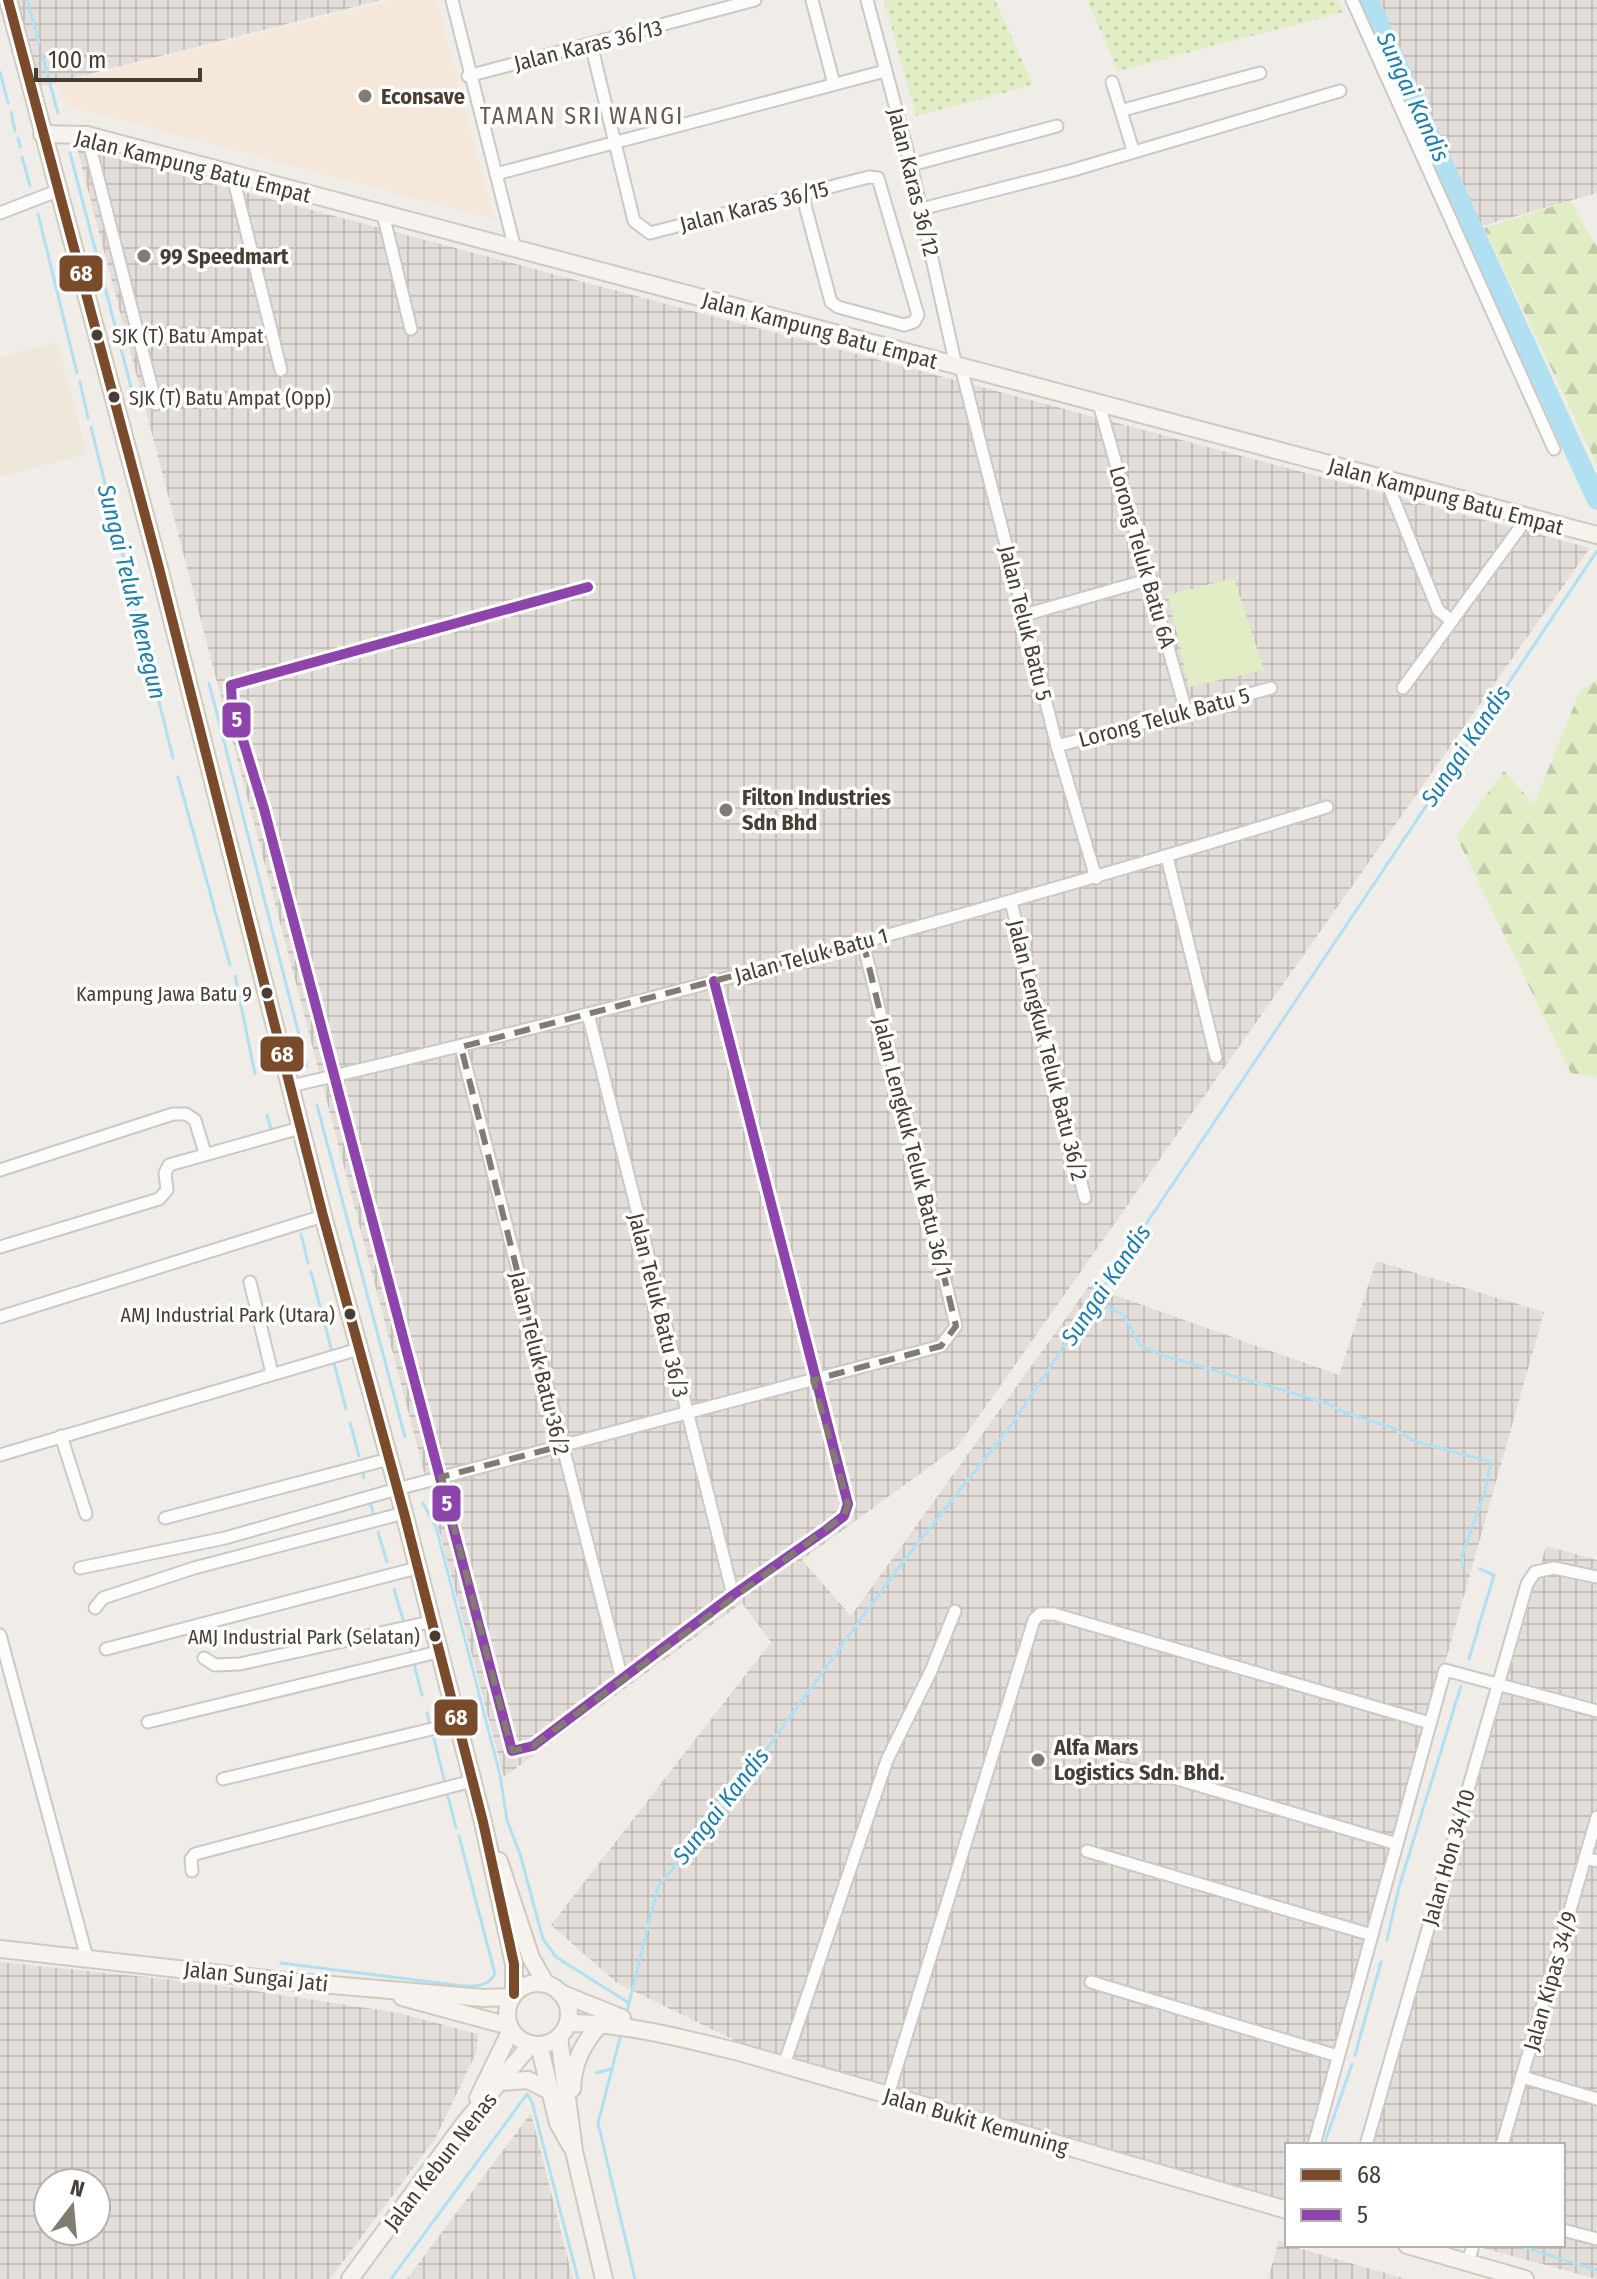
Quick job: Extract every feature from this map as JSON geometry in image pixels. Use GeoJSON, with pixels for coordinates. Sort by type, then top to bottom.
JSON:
{"type":"FeatureCollection","features":[{"type":"Feature","properties":{"kind":"main road"},"geometry":{"type":"LineString","coordinates":[[8,0],[159,568],[323,1216],[404,1513],[483,1822],[514,1964],[513,1995],[507,2011],[510,2028],[464,2124]]}},
{"type":"Feature","properties":{"kind":"main road","name":"Jalan Kampung Batu Empat"},"geometry":{"type":"LineString","coordinates":[[42,134],[87,135],[1597,535]]}},
{"type":"Feature","properties":{"kind":"main road"},"geometry":{"type":"LineString","coordinates":[[483,1822],[508,1883],[531,1958],[568,2007],[563,2030],[574,2151],[604,2279]]}},
{"type":"Feature","properties":{"kind":"main road","name":"Jalan Sungai Jati"},"geometry":{"type":"LineString","coordinates":[[0,1949],[484,1998],[513,1995]]}},
{"type":"Feature","properties":{"kind":"main road"},"geometry":{"type":"LineString","coordinates":[[513,1995],[535,1983],[553,1988]]}},
{"type":"Feature","properties":{"kind":"main road"},"geometry":{"type":"LineString","coordinates":[[366,1987],[510,2028],[535,2044],[558,2123],[574,2151]]}},
{"type":"Feature","properties":{"kind":"main road","name":"Jalan Bukit Kemuning"},"geometry":{"type":"LineString","coordinates":[[553,1988],[665,2034]]}},
{"type":"Feature","properties":{"kind":"main road"},"geometry":{"type":"LineString","coordinates":[[573,2123],[576,2060],[585,2040],[601,2023]]}},
{"type":"Feature","properties":{"kind":"main road","name":"Jalan Bukit Kemuning"},"geometry":{"type":"LineString","coordinates":[[563,2030],[601,2023],[665,2034],[784,2065],[1285,2209]]}},
{"type":"Feature","properties":{"kind":"main road"},"geometry":{"type":"LineString","coordinates":[[535,2044],[563,2030]]}},
{"type":"Feature","properties":{"kind":"main road","name":"Jalan Kebun Nenas"},"geometry":{"type":"LineString","coordinates":[[350,2279],[464,2124],[535,2044]]}},
{"type":"Feature","properties":{"kind":"main road"},"geometry":{"type":"LineString","coordinates":[[501,2082],[528,2080],[548,2090]]}},
{"type":"Feature","properties":{"kind":"main road"},"geometry":{"type":"LineString","coordinates":[[1414,2247],[1525,2279]]}},
{"type":"Feature","properties":{"kind":"street"},"geometry":{"type":"LineString","coordinates":[[452,0],[468,76],[515,249]]}},
{"type":"Feature","properties":{"kind":"street","name":"Jalan Karas 36/13"},"geometry":{"type":"LineString","coordinates":[[468,76],[755,0]]}},
{"type":"Feature","properties":{"kind":"street"},"geometry":{"type":"LineString","coordinates":[[812,0],[834,84]]}},
{"type":"Feature","properties":{"kind":"street","name":"Jalan Karas 36/12"},"geometry":{"type":"LineString","coordinates":[[867,0],[911,165],[959,367]]}},
{"type":"Feature","properties":{"kind":"street"},"geometry":{"type":"LineString","coordinates":[[1352,0],[1554,449]]}},
{"type":"Feature","properties":{"kind":"street"},"geometry":{"type":"LineString","coordinates":[[591,44],[615,142]]}},
{"type":"Feature","properties":{"kind":"street"},"geometry":{"type":"LineString","coordinates":[[496,174],[885,71]]}},
{"type":"Feature","properties":{"kind":"street"},"geometry":{"type":"LineString","coordinates":[[1123,110],[1260,73]]}},
{"type":"Feature","properties":{"kind":"street"},"geometry":{"type":"LineString","coordinates":[[1112,82],[1133,150]]}},
{"type":"Feature","properties":{"kind":"street"},"geometry":{"type":"LineString","coordinates":[[921,209],[1070,171],[1340,91]]}},
{"type":"Feature","properties":{"kind":"street"},"geometry":{"type":"LineString","coordinates":[[911,165],[1057,126]]}},
{"type":"Feature","properties":{"kind":"street"},"geometry":{"type":"LineString","coordinates":[[87,135],[156,404]]}},
{"type":"Feature","properties":{"kind":"street","name":"Jalan Karas 36/15"},"geometry":{"type":"LineString","coordinates":[[615,142],[634,221],[650,233],[802,194],[869,177],[878,178],[918,315],[914,322],[904,325],[838,307],[831,302],[802,194]]}},
{"type":"Feature","properties":{"kind":"street"},"geometry":{"type":"LineString","coordinates":[[232,173],[281,370]]}},
{"type":"Feature","properties":{"kind":"street"},"geometry":{"type":"LineString","coordinates":[[0,213],[57,191]]}},
{"type":"Feature","properties":{"kind":"street"},"geometry":{"type":"LineString","coordinates":[[383,214],[411,329]]}},
{"type":"Feature","properties":{"kind":"street","name":"Jalan Teluk Batu 5"},"geometry":{"type":"LineString","coordinates":[[959,367],[1057,746],[1096,878]]}},
{"type":"Feature","properties":{"kind":"street","name":"Lorong Teluk Batu 6A"},"geometry":{"type":"LineString","coordinates":[[1099,404],[1186,711]]}},
{"type":"Feature","properties":{"kind":"street"},"geometry":{"type":"LineString","coordinates":[[1386,480],[1438,610],[1452,621]]}},
{"type":"Feature","properties":{"kind":"street"},"geometry":{"type":"LineString","coordinates":[[1403,688],[1527,518]]}},
{"type":"Feature","properties":{"kind":"street"},"geometry":{"type":"LineString","coordinates":[[1024,615],[1151,579]]}},
{"type":"Feature","properties":{"kind":"street"},"geometry":{"type":"LineString","coordinates":[[588,587],[231,685],[232,704],[264,809],[512,1751],[533,1746],[733,1595],[826,1530],[844,1516],[848,1504],[813,1380],[714,981]]}},
{"type":"Feature","properties":{"kind":"street","name":"Lorong Teluk Batu 5"},"geometry":{"type":"LineString","coordinates":[[1057,746],[1271,688]]}},
{"type":"Feature","properties":{"kind":"street","name":"Jalan Teluk Batu 1"},"geometry":{"type":"LineString","coordinates":[[291,1086],[461,1047],[863,942],[1096,878],[1327,807]]}},
{"type":"Feature","properties":{"kind":"street"},"geometry":{"type":"LineString","coordinates":[[1167,857],[1216,1057]]}},
{"type":"Feature","properties":{"kind":"street","name":"Jalan Lengkuk Teluk Batu 36/2"},"geometry":{"type":"LineString","coordinates":[[1011,902],[1085,1198]]}},
{"type":"Feature","properties":{"kind":"street","name":"Jalan Lengkuk Teluk Batu 36/1"},"geometry":{"type":"LineString","coordinates":[[813,1380],[941,1346],[956,1326],[863,942]]}},
{"type":"Feature","properties":{"kind":"street","name":"Jalan Teluk Batu 36/3"},"geometry":{"type":"LineString","coordinates":[[588,1014],[685,1413],[733,1595]]}},
{"type":"Feature","properties":{"kind":"street","name":"Jalan Teluk Batu 36/2"},"geometry":{"type":"LineString","coordinates":[[461,1047],[622,1679]]}},
{"type":"Feature","properties":{"kind":"street"},"geometry":{"type":"LineString","coordinates":[[0,1170],[173,1114],[186,1114],[195,1120],[205,1153]]}},
{"type":"Feature","properties":{"kind":"street"},"geometry":{"type":"LineString","coordinates":[[0,1247],[159,1199],[167,1190],[165,1173],[169,1165],[300,1128]]}},
{"type":"Feature","properties":{"kind":"street"},"geometry":{"type":"LineString","coordinates":[[0,1317],[323,1216]]}},
{"type":"Feature","properties":{"kind":"street"},"geometry":{"type":"LineString","coordinates":[[250,1282],[272,1373]]}},
{"type":"Feature","properties":{"kind":"street"},"geometry":{"type":"LineString","coordinates":[[0,1455],[359,1349]]}},
{"type":"Feature","properties":{"kind":"street"},"geometry":{"type":"LineString","coordinates":[[80,1568],[225,1538],[441,1477],[813,1380]]}},
{"type":"Feature","properties":{"kind":"street"},"geometry":{"type":"LineString","coordinates":[[61,1436],[86,1514]]}},
{"type":"Feature","properties":{"kind":"street"},"geometry":{"type":"LineString","coordinates":[[165,1518],[389,1459]]}},
{"type":"Feature","properties":{"kind":"street"},"geometry":{"type":"LineString","coordinates":[[95,1608],[103,1598],[194,1568],[404,1513]]}},
{"type":"Feature","properties":{"kind":"street"},"geometry":{"type":"LineString","coordinates":[[106,1649],[417,1568]]}},
{"type":"Feature","properties":{"kind":"street","name":"Jalan Hon 34/10"},"geometry":{"type":"LineString","coordinates":[[1367,2143],[1527,1584],[1535,1572],[1554,1568],[1597,1577]]}},
{"type":"Feature","properties":{"kind":"street"},"geometry":{"type":"LineString","coordinates":[[784,2065],[887,1760],[931,1671],[955,1611]]}},
{"type":"Feature","properties":{"kind":"street"},"geometry":{"type":"LineString","coordinates":[[888,2095],[1034,1620],[1040,1614],[1054,1614],[1430,1723]]}},
{"type":"Feature","properties":{"kind":"street"},"geometry":{"type":"LineString","coordinates":[[204,1658],[215,1665],[240,1664],[430,1622]]}},
{"type":"Feature","properties":{"kind":"street"},"geometry":{"type":"LineString","coordinates":[[0,1635],[87,1958]]}},
{"type":"Feature","properties":{"kind":"street"},"geometry":{"type":"LineString","coordinates":[[148,1722],[438,1652]]}},
{"type":"Feature","properties":{"kind":"street"},"geometry":{"type":"LineString","coordinates":[[1315,2143],[1445,1670],[1597,1711]]}},
{"type":"Feature","properties":{"kind":"street"},"geometry":{"type":"LineString","coordinates":[[223,1779],[457,1723]]}},
{"type":"Feature","properties":{"kind":"street"},"geometry":{"type":"LineString","coordinates":[[1112,1767],[1174,1778],[1397,1844]]}},
{"type":"Feature","properties":{"kind":"street"},"geometry":{"type":"LineString","coordinates":[[192,1871],[191,1859],[195,1854],[472,1781]]}},
{"type":"Feature","properties":{"kind":"street","name":"Jalan Kipas 34/9"},"geometry":{"type":"LineString","coordinates":[[1503,2143],[1591,1859],[1597,1817]]}},
{"type":"Feature","properties":{"kind":"street"},"geometry":{"type":"LineString","coordinates":[[1087,1851],[1372,1935]]}},
{"type":"Feature","properties":{"kind":"street"},"geometry":{"type":"LineString","coordinates":[[1091,1982],[1338,2056]]}},
{"type":"Feature","properties":{"kind":"street"},"geometry":{"type":"LineString","coordinates":[[1522,2077],[1597,2099]]}},
{"type":"Feature","properties":{"kind":"street"},"geometry":{"type":"LineString","coordinates":[[1565,2231],[1597,2239]]}},
{"type":"Feature","properties":{"kind":"street"},"geometry":{"type":"LineString","coordinates":[[1468,2263],[1472,2247]]}},
{"type":"Feature","properties":{"kind":"highlighted area"},"geometry":{"type":"Polygon","coordinates":[[[863,942],[956,1326],[941,1346],[813,1380],[848,1504],[844,1516],[533,1746],[512,1751],[441,1477],[561,1446],[461,1047],[863,942]]]}},
{"type":"Feature","properties":{"kind":"shaded area"},"geometry":{"type":"Polygon","coordinates":[[[15,0],[381,0],[38,87],[15,0]]]}},
{"type":"Feature","properties":{"kind":"shaded area"},"geometry":{"type":"Polygon","coordinates":[[[395,0],[436,0],[494,219],[67,105],[58,83],[395,0]]]}},
{"type":"Feature","properties":{"kind":"shaded area"},"geometry":{"type":"Polygon","coordinates":[[[1374,0],[1597,0],[1597,193],[1478,227],[1374,0]]]}},
{"type":"Feature","properties":{"kind":"shaded area"},"geometry":{"type":"Polygon","coordinates":[[[77,148],[1590,548],[958,1446],[802,1560],[851,1616],[1089,1286],[1339,1375],[1376,1261],[1544,1312],[1310,2143],[1285,2143],[1285,2202],[748,2047],[617,1983],[551,1925],[771,1642],[742,1603],[504,1777],[77,148]]]}},
{"type":"Feature","properties":{"kind":"shaded area","name":"SJK (T) Batu Ampat"},"geometry":{"type":"Polygon","coordinates":[[[57,342],[87,454],[0,477],[0,357],[57,342]]]}},
{"type":"Feature","properties":{"kind":"shaded area"},"geometry":{"type":"Polygon","coordinates":[[[1546,1546],[1597,1560],[1597,2279],[1479,2247],[1565,2247],[1565,2143],[1374,2143],[1546,1546]]]}},
{"type":"Feature","properties":{"kind":"shaded area"},"geometry":{"type":"Polygon","coordinates":[[[0,1962],[204,1983],[399,2013],[478,2034],[476,2053],[435,2139],[330,2279],[0,2279],[0,1962]]]}},
{"type":"Feature","properties":{"kind":"shaded area"},"geometry":{"type":"Polygon","coordinates":[[[531,2113],[573,2279],[407,2279],[531,2113]]]}},
{"type":"Feature","properties":{"kind":"shaded area"},"geometry":{"type":"Polygon","coordinates":[[[1279,2240],[1285,2247],[1406,2279],[1268,2279],[1279,2240]]]}},
{"type":"Feature","properties":{"kind":"green space"},"geometry":{"type":"Polygon","coordinates":[[[884,0],[995,0],[1033,85],[916,116],[884,0]]]}},
{"type":"Feature","properties":{"kind":"green space"},"geometry":{"type":"Polygon","coordinates":[[[1087,0],[1337,0],[1343,12],[1118,71],[1087,0]]]}},
{"type":"Feature","properties":{"kind":"green space"},"geometry":{"type":"Polygon","coordinates":[[[1570,201],[1597,247],[1597,464],[1484,228],[1570,201]]]}},
{"type":"Feature","properties":{"kind":"green space"},"geometry":{"type":"Polygon","coordinates":[[[1234,578],[1264,670],[1189,687],[1168,595],[1234,578]]]}},
{"type":"Feature","properties":{"kind":"green space"},"geometry":{"type":"Polygon","coordinates":[[[1597,680],[1597,1077],[1571,1073],[1456,836],[1504,771],[1534,804],[1580,691],[1597,680]]]}},
{"type":"Feature","properties":{"kind":"waterway"},"geometry":{"type":"LineString","coordinates":[[27,0],[39,43]]}},
{"type":"Feature","properties":{"kind":"waterway","name":"Sungai Kandis"},"geometry":{"type":"LineString","coordinates":[[1368,0],[1597,500]]}},
{"type":"Feature","properties":{"kind":"waterway"},"geometry":{"type":"LineString","coordinates":[[42,54],[58,113]]}},
{"type":"Feature","properties":{"kind":"waterway","name":"Sungai Teluk Menegun"},"geometry":{"type":"LineString","coordinates":[[0,72],[8,103]]}},
{"type":"Feature","properties":{"kind":"waterway","name":"Sungai Teluk Menegun"},"geometry":{"type":"LineString","coordinates":[[11,112],[15,131]]}},
{"type":"Feature","properties":{"kind":"waterway","name":"Sungai Teluk Menegun"},"geometry":{"type":"LineString","coordinates":[[18,138],[20,147]]}},
{"type":"Feature","properties":{"kind":"waterway"},"geometry":{"type":"LineString","coordinates":[[70,153],[136,406]]}},
{"type":"Feature","properties":{"kind":"waterway","name":"Sungai Teluk Menegun"},"geometry":{"type":"LineString","coordinates":[[22,157],[30,186]]}},
{"type":"Feature","properties":{"kind":"waterway","name":"Sungai Teluk Menegun"},"geometry":{"type":"LineString","coordinates":[[38,214],[77,373]]}},
{"type":"Feature","properties":{"kind":"waterway","name":"Sungai Teluk Menegun"},"geometry":{"type":"LineString","coordinates":[[80,382],[88,418]]}},
{"type":"Feature","properties":{"kind":"waterway","name":"Sungai Teluk Menegun"},"geometry":{"type":"LineString","coordinates":[[91,427],[173,758]]}},
{"type":"Feature","properties":{"kind":"waterway","name":"Sungai Kandis"},"geometry":{"type":"LineString","coordinates":[[626,2015],[658,1886],[727,1804],[895,1572],[1010,1427],[1597,551]]}},
{"type":"Feature","properties":{"kind":"waterway"},"geometry":{"type":"LineString","coordinates":[[209,683],[307,1066]]}},
{"type":"Feature","properties":{"kind":"waterway","name":"Sungai Teluk Menegun"},"geometry":{"type":"LineString","coordinates":[[178,777],[230,965]]}},
{"type":"Feature","properties":{"kind":"waterway","name":"Sungai Teluk Menegun"},"geometry":{"type":"LineString","coordinates":[[235,976],[255,1074]]}},
{"type":"Feature","properties":{"kind":"waterway"},"geometry":{"type":"LineString","coordinates":[[317,1105],[405,1437]]}},
{"type":"Feature","properties":{"kind":"waterway","name":"Sungai Teluk Menegun"},"geometry":{"type":"LineString","coordinates":[[267,1115],[272,1132]]}},
{"type":"Feature","properties":{"kind":"waterway","name":"Sungai Teluk Menegun"},"geometry":{"type":"LineString","coordinates":[[301,1234],[308,1263]]}},
{"type":"Feature","properties":{"kind":"waterway","name":"Sungai Teluk Menegun"},"geometry":{"type":"LineString","coordinates":[[311,1272],[332,1352]]}},
{"type":"Feature","properties":{"kind":"waterway"},"geometry":{"type":"LineString","coordinates":[[1097,1302],[1124,1315],[1140,1345],[1161,1355],[1327,1403],[1343,1412],[1391,1427],[1414,1441],[1491,1462],[1484,1495],[1462,1555],[1463,1565]]}},
{"type":"Feature","properties":{"kind":"waterway","name":"Sungai Teluk Menegun"},"geometry":{"type":"LineString","coordinates":[[333,1359],[346,1409]]}},
{"type":"Feature","properties":{"kind":"waterway","name":"Sungai Teluk Menegun"},"geometry":{"type":"LineString","coordinates":[[350,1423],[359,1456]]}},
{"type":"Feature","properties":{"kind":"waterway","name":"Sungai Teluk Menegun"},"geometry":{"type":"LineString","coordinates":[[363,1472],[364,1478]]}},
{"type":"Feature","properties":{"kind":"waterway","name":"Sungai Teluk Menegun"},"geometry":{"type":"LineString","coordinates":[[370,1501],[374,1517]]}},
{"type":"Feature","properties":{"kind":"waterway"},"geometry":{"type":"LineString","coordinates":[[423,1503],[436,1527],[500,1775],[507,1820],[520,1854],[543,1939],[556,1957],[629,2003]]}},
{"type":"Feature","properties":{"kind":"waterway","name":"Sungai Teluk Menegun"},"geometry":{"type":"LineString","coordinates":[[378,1532],[387,1562]]}},
{"type":"Feature","properties":{"kind":"waterway"},"geometry":{"type":"LineString","coordinates":[[1469,1659],[1494,1575],[1480,1569]]}},
{"type":"Feature","properties":{"kind":"waterway","name":"Sungai Teluk Menegun"},"geometry":{"type":"LineString","coordinates":[[394,1589],[404,1623]]}},
{"type":"Feature","properties":{"kind":"waterway","name":"Sungai Teluk Menegun"},"geometry":{"type":"LineString","coordinates":[[405,1631],[412,1654]]}},
{"type":"Feature","properties":{"kind":"waterway","name":"Sungai Teluk Menegun"},"geometry":{"type":"LineString","coordinates":[[413,1660],[422,1695]]}},
{"type":"Feature","properties":{"kind":"waterway"},"geometry":{"type":"LineString","coordinates":[[1387,1940],[1399,1887],[1461,1686]]}},
{"type":"Feature","properties":{"kind":"waterway","name":"Sungai Teluk Menegun"},"geometry":{"type":"LineString","coordinates":[[427,1713],[429,1722]]}},
{"type":"Feature","properties":{"kind":"waterway","name":"Sungai Teluk Menegun"},"geometry":{"type":"LineString","coordinates":[[434,1739],[445,1783]]}},
{"type":"Feature","properties":{"kind":"waterway","name":"Sungai Teluk Menegun"},"geometry":{"type":"LineString","coordinates":[[447,1793],[456,1828]]}},
{"type":"Feature","properties":{"kind":"waterway"},"geometry":{"type":"LineString","coordinates":[[281,1963],[463,1986],[485,1984],[495,1974],[459,1836]]}},
{"type":"Feature","properties":{"kind":"waterway"},"geometry":{"type":"LineString","coordinates":[[1355,2055],[1381,1962]]}},
{"type":"Feature","properties":{"kind":"waterway","name":"Sungai Kandis"},"geometry":{"type":"LineString","coordinates":[[621,2034],[598,2123],[635,2279]]}},
{"type":"Feature","properties":{"kind":"waterway"},"geometry":{"type":"LineString","coordinates":[[1325,2143],[1352,2064]]}},
{"type":"Feature","properties":{"kind":"waterway"},"geometry":{"type":"LineString","coordinates":[[596,2073],[611,2069]]}},
{"type":"Feature","properties":{"kind":"waterway"},"geometry":{"type":"LineString","coordinates":[[391,2279],[527,2094],[532,2102],[578,2279]]}},
{"type":"Feature","properties":{"kind":"waterway"},"geometry":{"type":"LineString","coordinates":[[1522,2247],[1597,2270]]}},
{"type":"Feature","properties":{"kind":"transit line","name":"68"},"geometry":{"type":"LineString","coordinates":[[8,0],[159,568],[323,1216],[404,1513],[483,1822],[514,1964],[514,1994]]}},
{"type":"Feature","properties":{"kind":"transit line","name":"5"},"geometry":{"type":"LineString","coordinates":[[588,587],[231,685],[232,704],[264,809],[512,1751],[533,1746],[733,1595],[826,1530],[844,1516],[848,1504],[714,981]]}},
{"type":"Feature","properties":{"kind":"place","name":"Econsave"},"geometry":{"type":"Point","coordinates":[365,96]}},
{"type":"Feature","properties":{"kind":"place","name":"99 Speedmart"},"geometry":{"type":"Point","coordinates":[144,256]}},
{"type":"Feature","properties":{"kind":"place","name":"SJK (T) Batu Ampat"},"geometry":{"type":"Point","coordinates":[97,335]}},
{"type":"Feature","properties":{"kind":"place","name":"SJK (T) Batu Ampat (Opp)"},"geometry":{"type":"Point","coordinates":[114,397]}},
{"type":"Feature","properties":{"kind":"place","name":"Filton Industries Sdn Bhd"},"geometry":{"type":"Point","coordinates":[726,810]}},
{"type":"Feature","properties":{"kind":"place","name":"Kampung Jawa Batu 9"},"geometry":{"type":"Point","coordinates":[267,993]}},
{"type":"Feature","properties":{"kind":"place","name":"AMJ Industrial Park (Utara)"},"geometry":{"type":"Point","coordinates":[350,1314]}},
{"type":"Feature","properties":{"kind":"place","name":"AMJ Industrial Park (Selatan)"},"geometry":{"type":"Point","coordinates":[435,1636]}},
{"type":"Feature","properties":{"kind":"place","name":"Alfa Mars Logistics Sdn. Bhd."},"geometry":{"type":"Point","coordinates":[1038,1760]}},
{"type":"Feature","properties":{"kind":"district","name":"TAMAN SRI WANGI"},"geometry":{"type":"Point","coordinates":[582,116]}}]}
